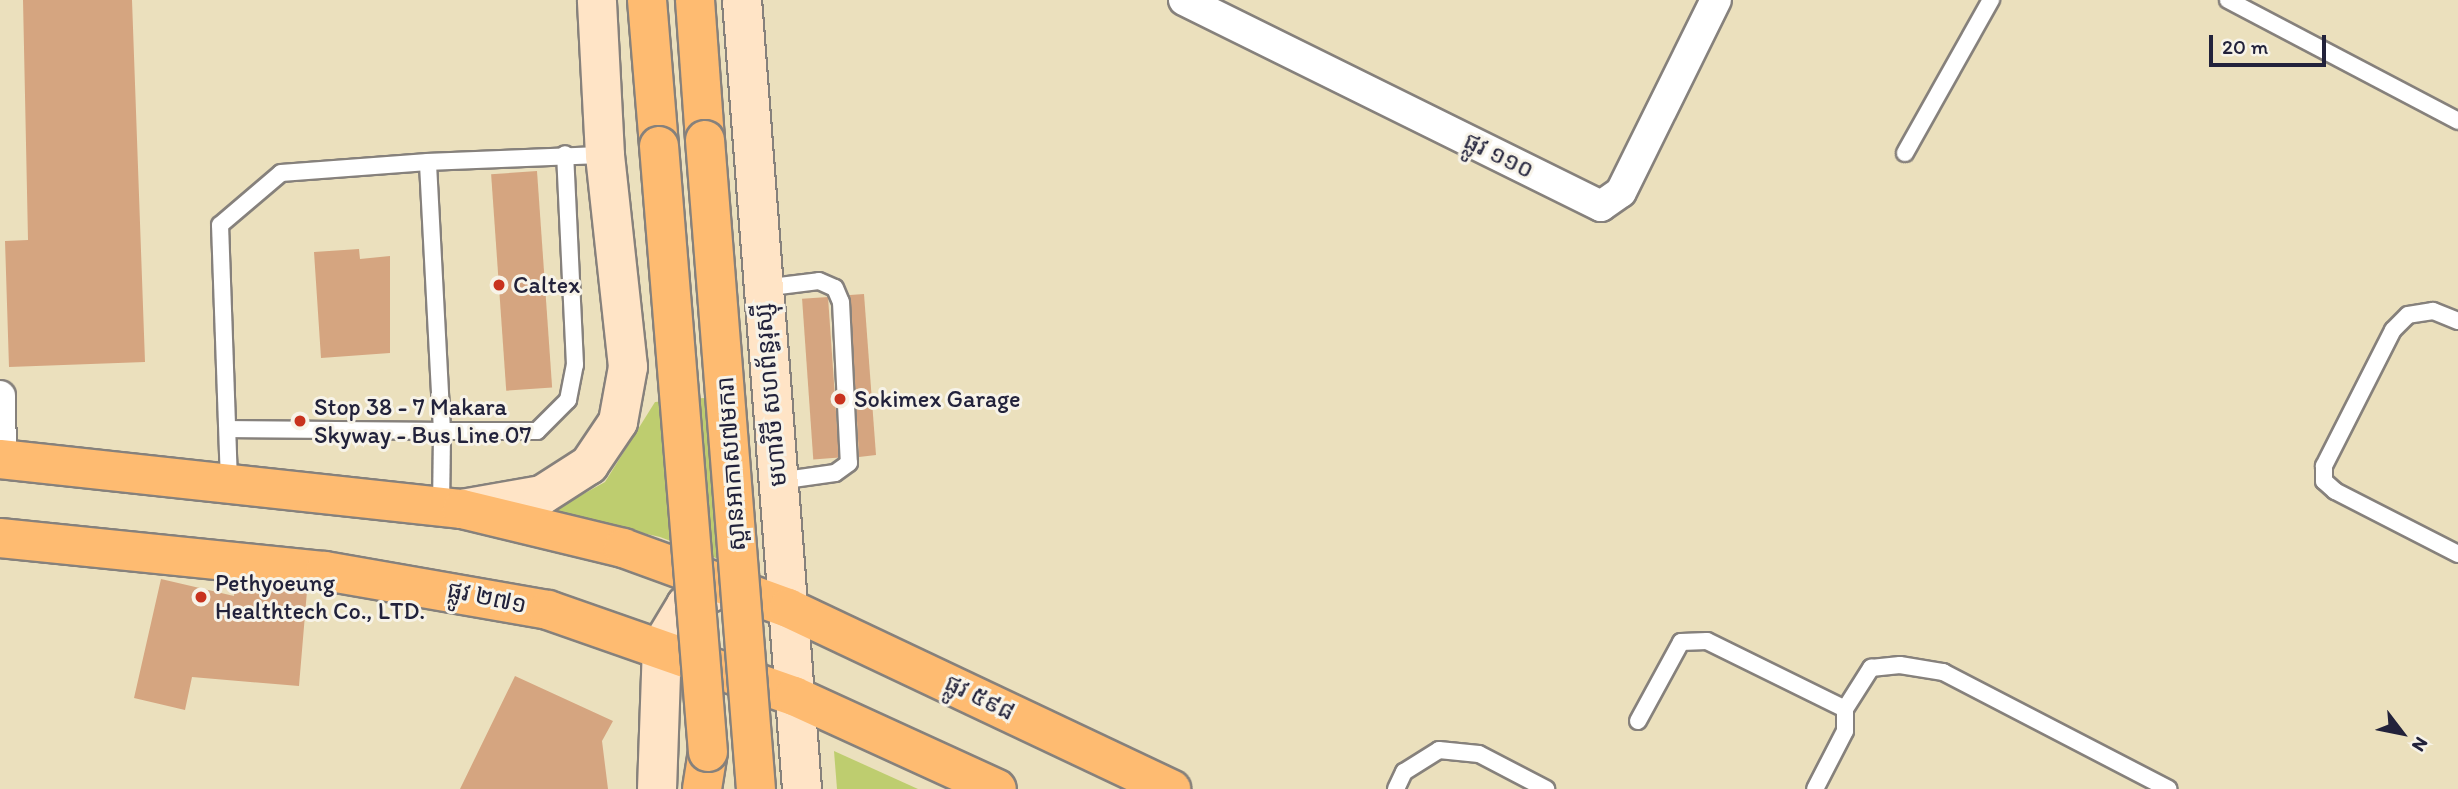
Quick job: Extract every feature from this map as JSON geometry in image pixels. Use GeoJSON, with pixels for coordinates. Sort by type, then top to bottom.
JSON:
{"type":"FeatureCollection","features":[{"type":"Feature","properties":{"kind":"main road"},"geometry":{"type":"LineString","coordinates":[[451,508],[542,495],[589,465],[618,422],[628,367],[605,155],[597,0]]}},
{"type":"Feature","properties":{"kind":"main road","name":"ស្ពានអាកាស៧មករា"},"geometry":{"type":"LineString","coordinates":[[647,0],[706,777]]}},
{"type":"Feature","properties":{"kind":"main road","name":"ស្ពានអាកាស៧មករា"},"geometry":{"type":"LineString","coordinates":[[695,0],[756,789]]}},
{"type":"Feature","properties":{"kind":"main road","name":"មហាវិថី សហព័ន្ធរុស្ស៊ី"},"geometry":{"type":"LineString","coordinates":[[742,0],[760,288],[802,789]]}},
{"type":"Feature","properties":{"kind":"main road"},"geometry":{"type":"LineString","coordinates":[[1,459],[451,508],[623,548],[788,608]]}},
{"type":"Feature","properties":{"kind":"main road","name":"ផ្លូវ ២៧១"},"geometry":{"type":"LineString","coordinates":[[0,538],[451,589],[662,645],[794,696]]}},
{"type":"Feature","properties":{"kind":"main road"},"geometry":{"type":"LineString","coordinates":[[657,789],[662,645],[686,605],[728,585]]}},
{"type":"Feature","properties":{"kind":"main road","name":"ផ្លូវ ៥៩៨"},"geometry":{"type":"LineString","coordinates":[[788,608],[1171,789]]}},
{"type":"Feature","properties":{"kind":"main road"},"geometry":{"type":"LineString","coordinates":[[794,696],[997,789]]}},
{"type":"Feature","properties":{"kind":"street","name":"ផ្លូវ ១១០"},"geometry":{"type":"LineString","coordinates":[[1184,0],[1601,206],[1621,192],[1716,0]]}},
{"type":"Feature","properties":{"kind":"street"},"geometry":{"type":"LineString","coordinates":[[0,396],[1,459]]}},
{"type":"Feature","properties":{"kind":"lane"},"geometry":{"type":"LineString","coordinates":[[1905,153],[1991,0]]}},
{"type":"Feature","properties":{"kind":"lane"},"geometry":{"type":"LineString","coordinates":[[2228,0],[2458,121]]}},
{"type":"Feature","properties":{"kind":"lane"},"geometry":{"type":"LineString","coordinates":[[230,429],[537,431],[568,400],[575,365],[565,154]]}},
{"type":"Feature","properties":{"kind":"lane"},"geometry":{"type":"LineString","coordinates":[[229,482],[230,429],[220,225],[281,173],[565,154],[605,155]]}},
{"type":"Feature","properties":{"kind":"lane"},"geometry":{"type":"LineString","coordinates":[[428,162],[442,431],[451,508]]}},
{"type":"Feature","properties":{"kind":"lane"},"geometry":{"type":"LineString","coordinates":[[760,288],[819,281],[835,288],[841,302],[849,463],[835,473],[777,481]]}},
{"type":"Feature","properties":{"kind":"lane"},"geometry":{"type":"LineString","coordinates":[[2458,321],[2433,311],[2408,315],[2393,330],[2324,466],[2324,481],[2458,554]]}},
{"type":"Feature","properties":{"kind":"lane"},"geometry":{"type":"LineString","coordinates":[[1638,721],[1681,642],[1707,641],[1845,709]]}},
{"type":"Feature","properties":{"kind":"lane"},"geometry":{"type":"LineString","coordinates":[[1815,789],[1844,731],[1845,709],[1871,668],[1943,672],[2169,789]]}},
{"type":"Feature","properties":{"kind":"lane"},"geometry":{"type":"LineString","coordinates":[[1396,789],[1404,772],[1439,750],[1479,754],[1546,789]]}},
{"type":"Feature","properties":{"kind":"green space"},"geometry":{"type":"Polygon","coordinates":[[[740,395],[753,572],[660,537],[551,512],[605,482],[655,402],[740,395]]]}},
{"type":"Feature","properties":{"kind":"green space"},"geometry":{"type":"Polygon","coordinates":[[[834,751],[918,789],[837,789],[834,751]]]}},
{"type":"Feature","properties":{"kind":"building"},"geometry":{"type":"Polygon","coordinates":[[[23,0],[132,0],[145,362],[9,367],[5,241],[28,240],[23,0]]]}},
{"type":"Feature","properties":{"kind":"building"},"geometry":{"type":"Polygon","coordinates":[[[537,171],[552,387],[506,391],[491,174],[537,171]]]}},
{"type":"Feature","properties":{"kind":"building"},"geometry":{"type":"Polygon","coordinates":[[[359,249],[360,259],[390,256],[390,353],[321,358],[314,252],[359,249]]]}},
{"type":"Feature","properties":{"kind":"building"},"geometry":{"type":"Polygon","coordinates":[[[864,294],[876,455],[859,457],[850,295],[864,294]]]}},
{"type":"Feature","properties":{"kind":"building"},"geometry":{"type":"Polygon","coordinates":[[[828,297],[839,458],[813,459],[802,299],[828,297]]]}},
{"type":"Feature","properties":{"kind":"building"},"geometry":{"type":"Polygon","coordinates":[[[161,579],[234,596],[235,584],[307,591],[299,686],[192,677],[185,710],[134,698],[161,579]]]}},
{"type":"Feature","properties":{"kind":"building"},"geometry":{"type":"Polygon","coordinates":[[[515,676],[613,721],[602,741],[608,789],[460,789],[515,676]]]}},
{"type":"Feature","properties":{"kind":"place","name":"Caltex"},"geometry":{"type":"Point","coordinates":[499,285]}},
{"type":"Feature","properties":{"kind":"place","name":"Sokimex Garage"},"geometry":{"type":"Point","coordinates":[840,399]}},
{"type":"Feature","properties":{"kind":"place","name":"Stop 38 - 7 Makara Skyway - Bus Line 07"},"geometry":{"type":"Point","coordinates":[300,421]}},
{"type":"Feature","properties":{"kind":"place","name":"Pethyoeung Healthtech Co., LTD."},"geometry":{"type":"Point","coordinates":[201,597]}}]}
